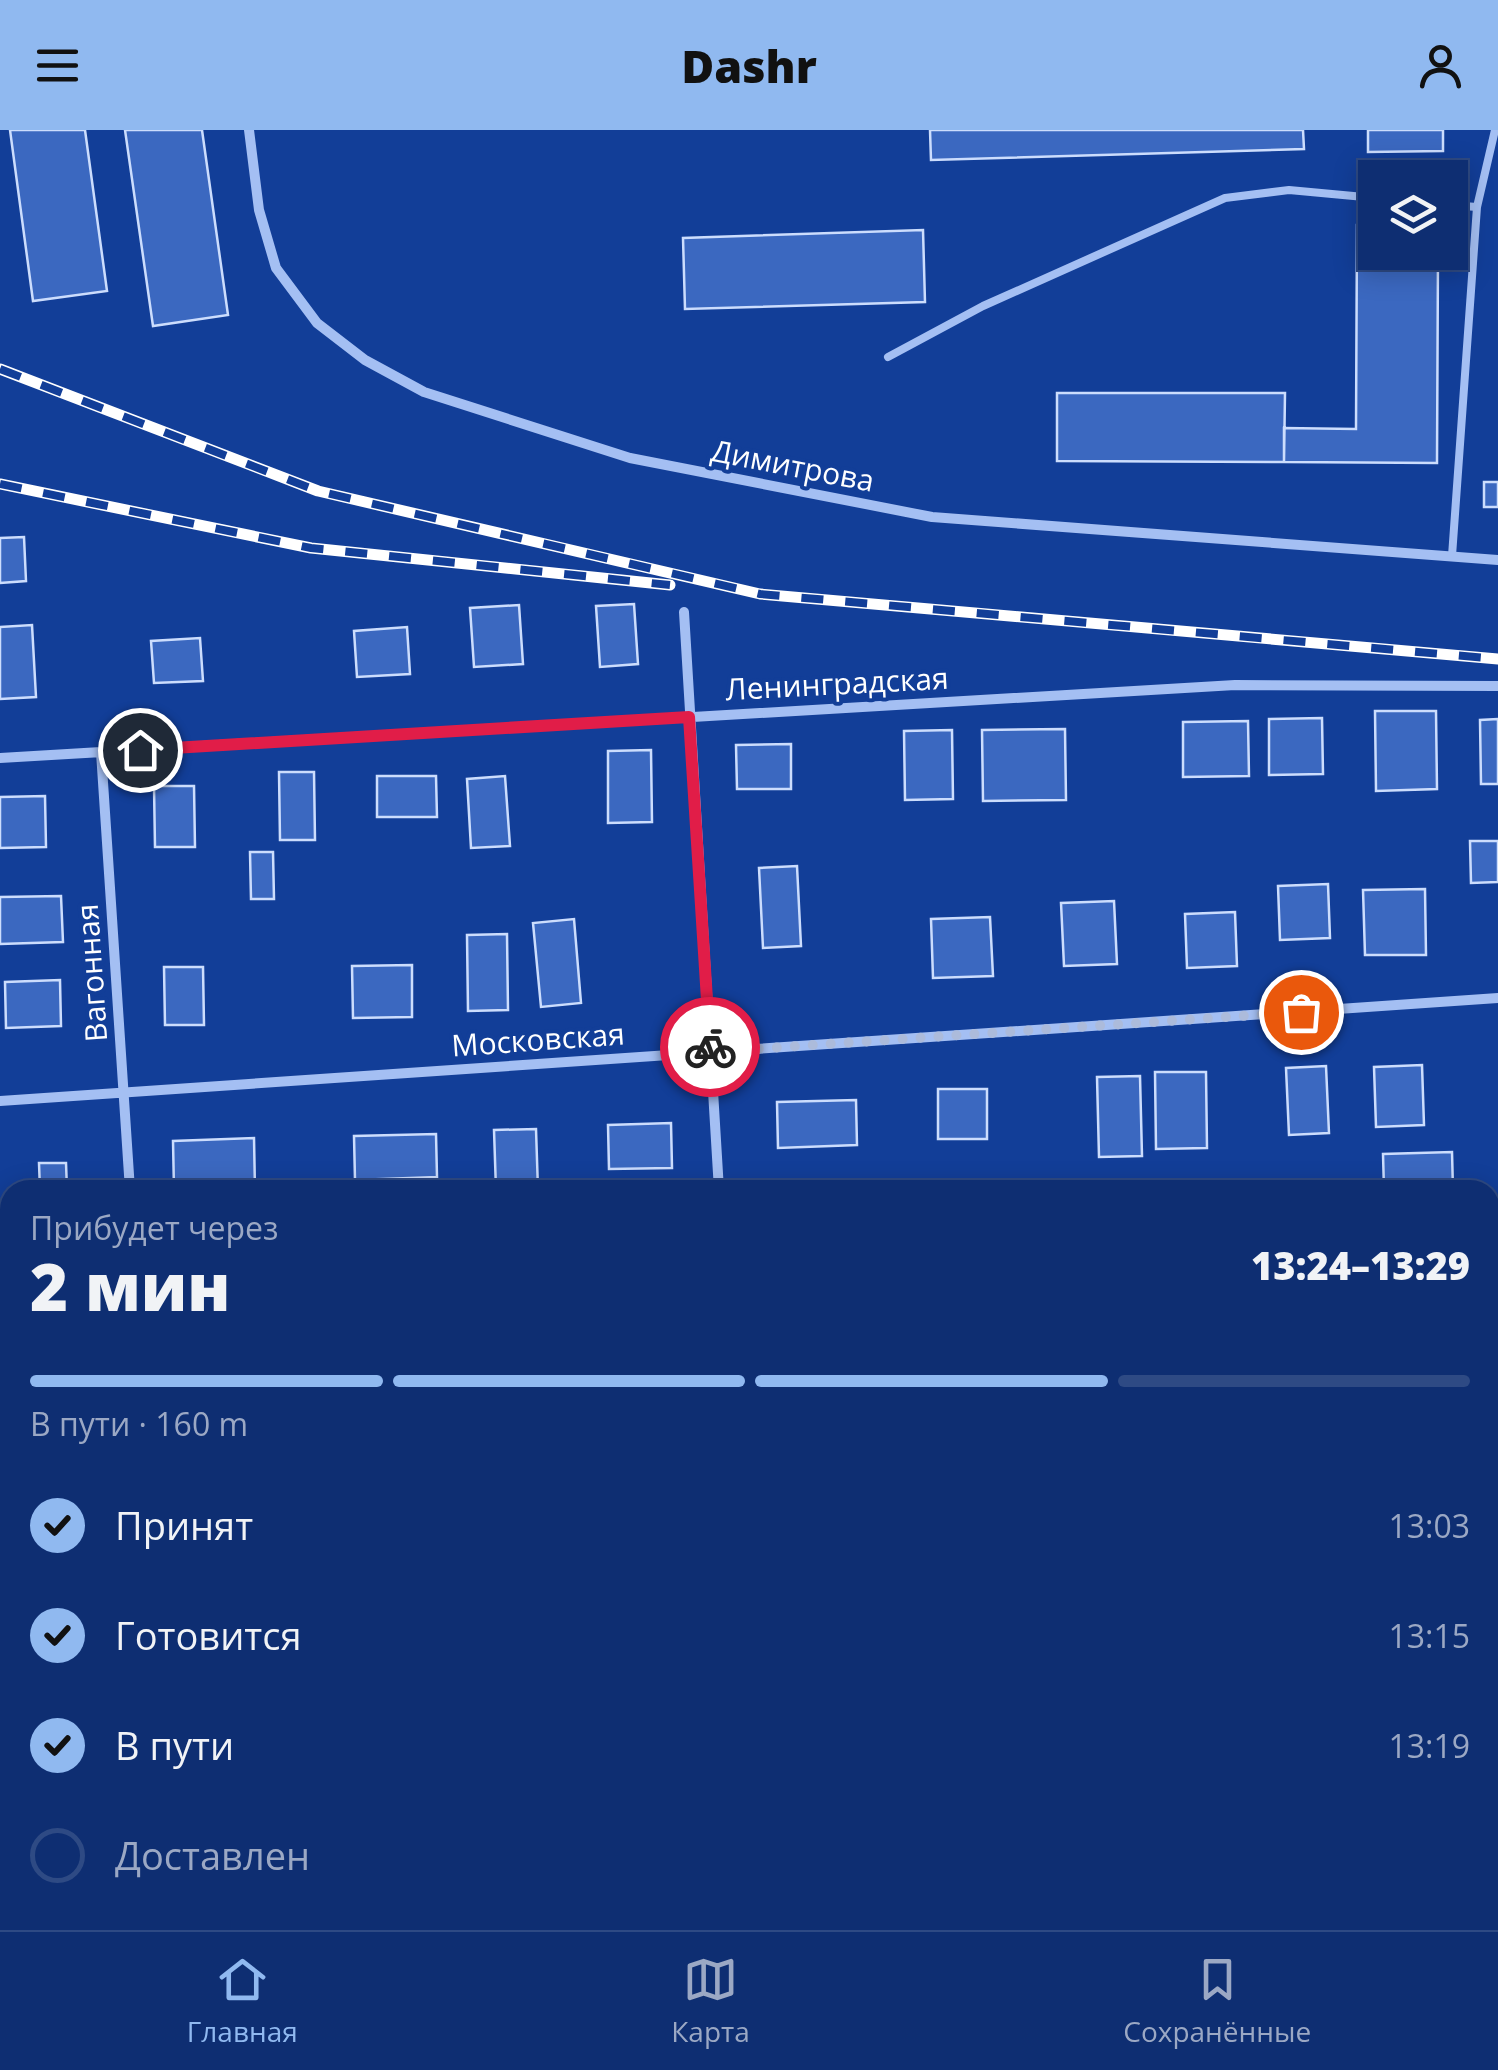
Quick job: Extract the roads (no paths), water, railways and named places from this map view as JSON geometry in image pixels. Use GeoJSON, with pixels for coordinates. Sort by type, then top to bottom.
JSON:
{"type":"FeatureCollection","features":[{"type":"Feature","properties":{"kind":"street","name":"Димитрова"},"geometry":{"type":"LineString","coordinates":[[248,130],[259,210],[276,268],[316,323],[365,360],[424,392],[630,458],[932,517],[1498,560]]}},
{"type":"Feature","properties":{"kind":"street"},"geometry":{"type":"LineString","coordinates":[[684,612],[719,1180]]}},
{"type":"Feature","properties":{"kind":"street","name":"Ленинградская"},"geometry":{"type":"LineString","coordinates":[[0,758],[1234,685],[1498,686]]}},
{"type":"Feature","properties":{"kind":"street","name":"Вагонная"},"geometry":{"type":"LineString","coordinates":[[101,752],[129,1180]]}},
{"type":"Feature","properties":{"kind":"street","name":"Московская"},"geometry":{"type":"LineString","coordinates":[[0,1101],[1498,998]]}},
{"type":"Feature","properties":{"kind":"lane"},"geometry":{"type":"LineString","coordinates":[[1452,556],[1476,207],[1494,130]]}},
{"type":"Feature","properties":{"kind":"lane"},"geometry":{"type":"LineString","coordinates":[[888,357],[982,306],[1225,198],[1289,190],[1358,196]]}},
{"type":"Feature","properties":{"kind":"lane"},"geometry":{"type":"LineString","coordinates":[[1468,206],[1476,207]]}},
{"type":"Feature","properties":{"kind":"railway"},"geometry":{"type":"LineString","coordinates":[[0,369],[318,491],[760,594],[1498,659]]}},
{"type":"Feature","properties":{"kind":"railway"},"geometry":{"type":"LineString","coordinates":[[0,484],[311,548],[670,585]]}}]}
